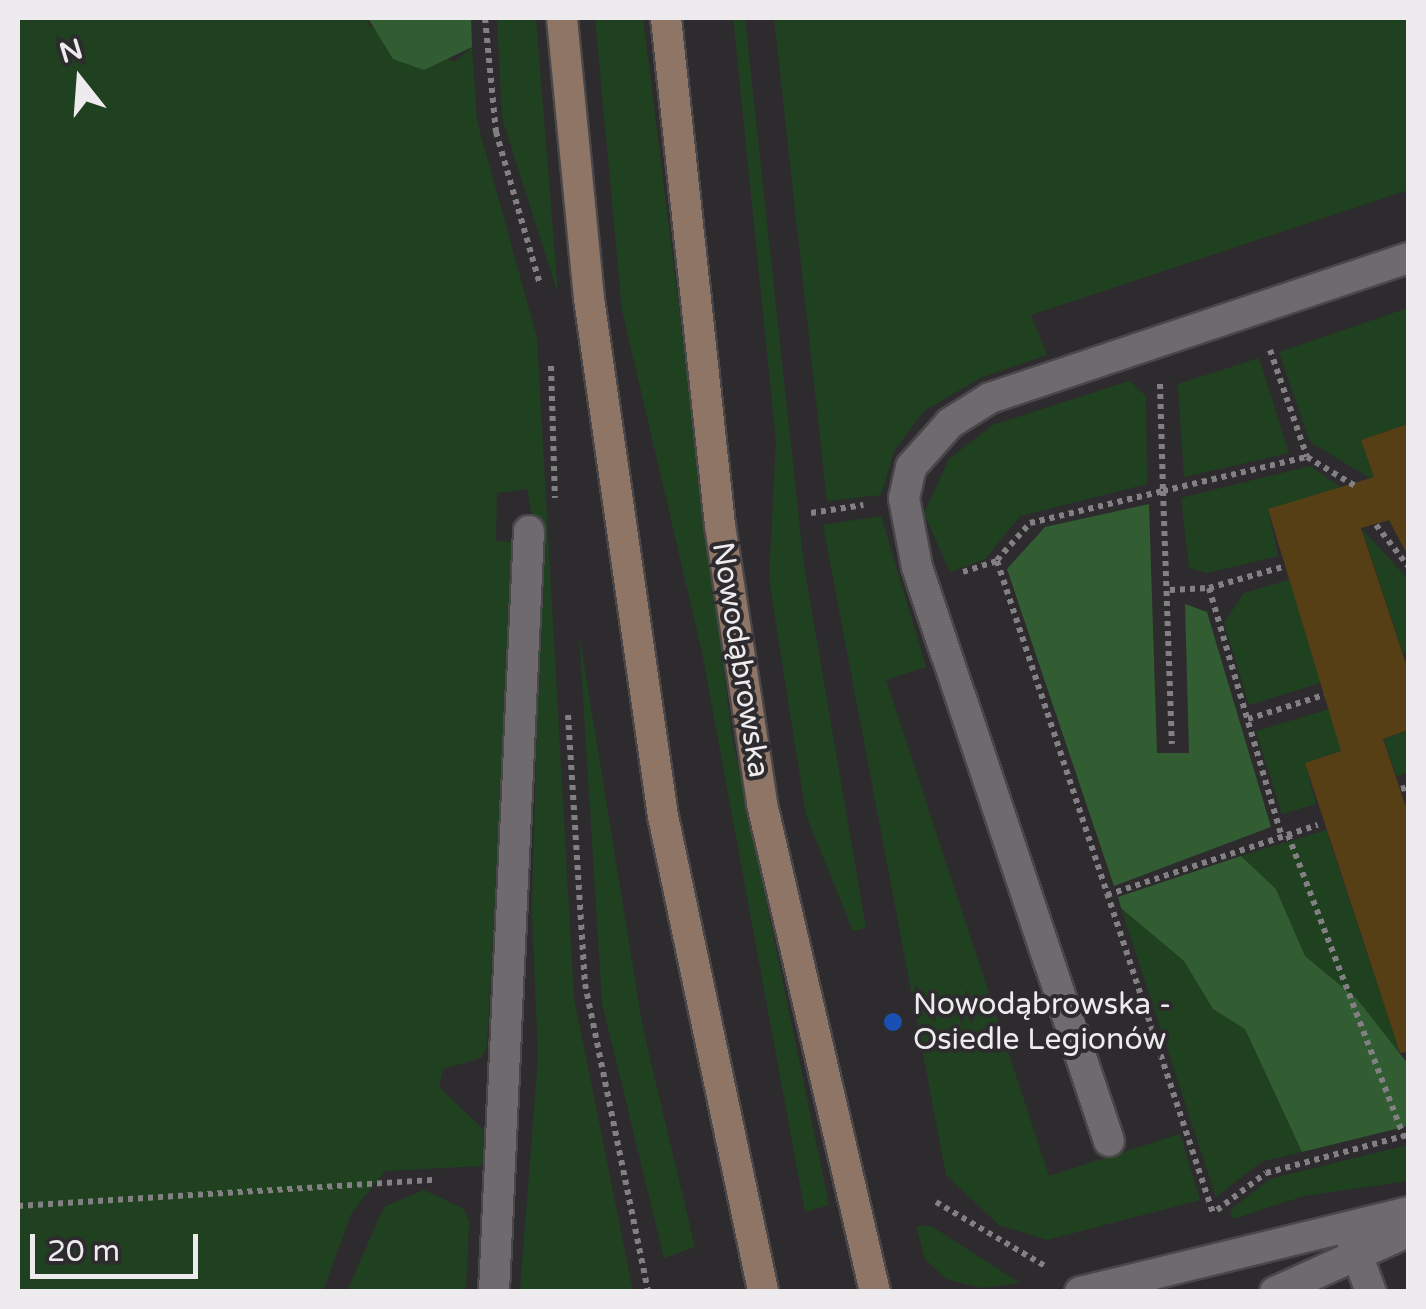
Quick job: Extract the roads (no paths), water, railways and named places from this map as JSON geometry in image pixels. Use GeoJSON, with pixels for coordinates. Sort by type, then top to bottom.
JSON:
{"type":"FeatureCollection","features":[{"type":"Feature","properties":{"kind":"street"},"geometry":{"type":"LineString","coordinates":[[562,18],[589,298],[663,816],[763,1292]]}},
{"type":"Feature","properties":{"kind":"street","name":"Nowodąbrowska"},"geometry":{"type":"LineString","coordinates":[[666,18],[720,526],[762,804],[875,1292]]}},
{"type":"Feature","properties":{"kind":"street"},"geometry":{"type":"LineString","coordinates":[[1109,1141],[923,586],[904,498],[928,442],[990,398],[1408,258]]}},
{"type":"Feature","properties":{"kind":"street"},"geometry":{"type":"LineString","coordinates":[[494,1292],[529,531]]}},
{"type":"Feature","properties":{"kind":"street"},"geometry":{"type":"LineString","coordinates":[[1080,1292],[1345,1223],[1408,1212]]}},
{"type":"Feature","properties":{"kind":"street"},"geometry":{"type":"LineString","coordinates":[[1345,1223],[1371,1292]]}},
{"type":"Feature","properties":{"kind":"street"},"geometry":{"type":"LineString","coordinates":[[1275,1292],[1408,1232]]}},
{"type":"Feature","properties":{"kind":"place","name":"Nowodąbrowska - Osiedle Legionów"},"geometry":{"type":"Point","coordinates":[893,1022]}}]}
